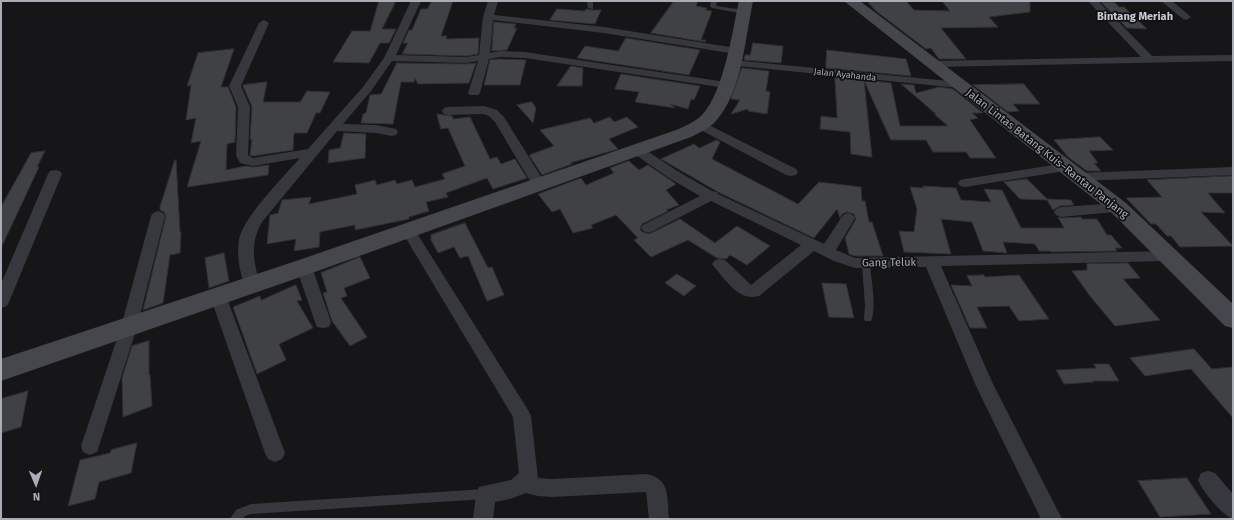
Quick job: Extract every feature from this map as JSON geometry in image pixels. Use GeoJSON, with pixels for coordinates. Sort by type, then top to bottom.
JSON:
{"type":"FeatureCollection","features":[{"type":"Feature","properties":{"kind":"street"},"geometry":{"type":"LineString","coordinates":[[252,285],[245,255],[248,233],[263,209],[367,89],[389,58],[416,1]]}},
{"type":"Feature","properties":{"kind":"street"},"geometry":{"type":"LineString","coordinates":[[474,93],[484,58],[488,17],[493,1]]}},
{"type":"Feature","properties":{"kind":"street","name":"Jalan Lintas Batang Kuis–Rantau Panjang"},"geometry":{"type":"LineString","coordinates":[[851,1],[1119,208],[1233,319]]}},
{"type":"Feature","properties":{"kind":"street"},"geometry":{"type":"LineString","coordinates":[[1093,1],[1149,59]]}},
{"type":"Feature","properties":{"kind":"street"},"geometry":{"type":"LineString","coordinates":[[1166,1],[1186,17]]}},
{"type":"Feature","properties":{"kind":"street"},"geometry":{"type":"LineString","coordinates":[[1,370],[304,267],[538,183],[685,133],[701,125],[716,110],[723,99],[745,6]]}},
{"type":"Feature","properties":{"kind":"street","name":"Jalan Ayahanda"},"geometry":{"type":"LineString","coordinates":[[488,17],[604,30],[734,57],[959,85]]}},
{"type":"Feature","properties":{"kind":"street"},"geometry":{"type":"LineString","coordinates":[[264,23],[235,86],[244,107],[242,155],[245,160],[253,162],[313,152]]}},
{"type":"Feature","properties":{"kind":"street"},"geometry":{"type":"LineString","coordinates":[[389,58],[454,60],[484,58],[500,54],[525,55],[726,85]]}},
{"type":"Feature","properties":{"kind":"street"},"geometry":{"type":"LineString","coordinates":[[932,64],[1233,58]]}},
{"type":"Feature","properties":{"kind":"street"},"geometry":{"type":"LineString","coordinates":[[448,111],[484,110],[493,113],[500,120],[538,183]]}},
{"type":"Feature","properties":{"kind":"street"},"geometry":{"type":"LineString","coordinates":[[701,125],[791,172]]}},
{"type":"Feature","properties":{"kind":"street"},"geometry":{"type":"LineString","coordinates":[[335,127],[376,129],[392,132]]}},
{"type":"Feature","properties":{"kind":"street","name":"Gang Teluk"},"geometry":{"type":"LineString","coordinates":[[637,150],[663,170],[848,261],[866,264],[1168,256]]}},
{"type":"Feature","properties":{"kind":"street"},"geometry":{"type":"LineString","coordinates":[[965,183],[1073,172],[1233,171]]}},
{"type":"Feature","properties":{"kind":"street"},"geometry":{"type":"LineString","coordinates":[[1,302],[55,174]]}},
{"type":"Feature","properties":{"kind":"street"},"geometry":{"type":"LineString","coordinates":[[648,228],[712,195]]}},
{"type":"Feature","properties":{"kind":"street"},"geometry":{"type":"LineString","coordinates":[[1061,212],[1119,208]]}},
{"type":"Feature","properties":{"kind":"street"},"geometry":{"type":"LineString","coordinates":[[90,446],[129,326],[158,216]]}},
{"type":"Feature","properties":{"kind":"street"},"geometry":{"type":"LineString","coordinates":[[827,252],[848,218]]}},
{"type":"Feature","properties":{"kind":"street"},"geometry":{"type":"LineString","coordinates":[[408,230],[522,416],[529,476],[519,487],[486,494],[483,519]]}},
{"type":"Feature","properties":{"kind":"street"},"geometry":{"type":"LineString","coordinates":[[720,264],[743,288],[749,292],[753,292],[813,244]]}},
{"type":"Feature","properties":{"kind":"street"},"geometry":{"type":"LineString","coordinates":[[932,262],[985,386],[1052,519]]}},
{"type":"Feature","properties":{"kind":"street"},"geometry":{"type":"LineString","coordinates":[[304,267],[323,322]]}},
{"type":"Feature","properties":{"kind":"street"},"geometry":{"type":"LineString","coordinates":[[218,296],[275,453]]}},
{"type":"Feature","properties":{"kind":"street"},"geometry":{"type":"LineString","coordinates":[[1208,480],[1233,509]]}},
{"type":"Feature","properties":{"kind":"street"},"geometry":{"type":"LineString","coordinates":[[524,483],[538,487],[552,488],[646,483],[652,484],[656,489],[659,519]]}},
{"type":"Feature","properties":{"kind":"lane"},"geometry":{"type":"LineString","coordinates":[[590,1],[591,8]]}},
{"type":"Feature","properties":{"kind":"lane"},"geometry":{"type":"LineString","coordinates":[[714,1],[714,7],[745,6]]}},
{"type":"Feature","properties":{"kind":"lane"},"geometry":{"type":"LineString","coordinates":[[866,264],[869,306],[868,319]]}},
{"type":"Feature","properties":{"kind":"lane"},"geometry":{"type":"LineString","coordinates":[[235,519],[243,510],[251,509],[486,494]]}},
{"type":"Feature","properties":{"kind":"building"},"geometry":{"type":"Polygon","coordinates":[[[379,1],[396,1],[382,29],[396,29],[389,43],[380,43],[369,63],[333,62],[352,31],[370,31],[379,1]]]}},
{"type":"Feature","properties":{"kind":"building"},"geometry":{"type":"Polygon","coordinates":[[[432,1],[453,1],[441,36],[447,36],[446,39],[479,38],[478,54],[466,56],[402,54],[408,43],[403,43],[409,30],[412,30],[421,9],[427,9],[432,1]]]}},
{"type":"Feature","properties":{"kind":"building"},"geometry":{"type":"Polygon","coordinates":[[[674,1],[698,1],[696,6],[707,8],[706,10],[712,11],[701,40],[706,40],[705,42],[651,33],[674,1]]]}},
{"type":"Feature","properties":{"kind":"building"},"geometry":{"type":"Polygon","coordinates":[[[867,1],[906,1],[914,10],[950,11],[942,1],[1030,1],[1030,12],[989,17],[998,27],[941,28],[966,59],[939,59],[931,48],[926,49],[876,11],[867,1]]]}},
{"type":"Feature","properties":{"kind":"building"},"geometry":{"type":"Polygon","coordinates":[[[1101,2],[1114,2],[1119,7],[1124,7],[1147,29],[1127,28],[1101,2]]]}},
{"type":"Feature","properties":{"kind":"building"},"geometry":{"type":"Polygon","coordinates":[[[557,9],[585,11],[586,9],[601,10],[595,24],[550,20],[557,9]]]}},
{"type":"Feature","properties":{"kind":"building"},"geometry":{"type":"Polygon","coordinates":[[[494,22],[516,24],[514,28],[517,28],[507,50],[492,51],[494,22]]]}},
{"type":"Feature","properties":{"kind":"building"},"geometry":{"type":"Polygon","coordinates":[[[626,38],[700,50],[689,75],[577,58],[585,46],[618,51],[626,38]]]}},
{"type":"Feature","properties":{"kind":"building"},"geometry":{"type":"Polygon","coordinates":[[[753,43],[783,46],[781,63],[744,60],[745,55],[750,55],[753,43]]]}},
{"type":"Feature","properties":{"kind":"building"},"geometry":{"type":"Polygon","coordinates":[[[234,49],[221,87],[228,87],[236,107],[235,142],[227,144],[226,170],[246,166],[253,167],[269,165],[268,175],[187,187],[201,141],[191,143],[196,118],[186,120],[191,85],[187,86],[198,53],[234,49]]]}},
{"type":"Feature","properties":{"kind":"building"},"geometry":{"type":"Polygon","coordinates":[[[827,50],[906,59],[911,76],[826,68],[827,50]]]}},
{"type":"Feature","properties":{"kind":"building"},"geometry":{"type":"Polygon","coordinates":[[[490,60],[526,60],[520,85],[484,85],[490,60]]]}},
{"type":"Feature","properties":{"kind":"building"},"geometry":{"type":"Polygon","coordinates":[[[397,63],[476,63],[469,83],[418,84],[415,78],[414,82],[401,82],[393,124],[361,123],[363,114],[366,113],[370,95],[381,94],[397,63]]]}},
{"type":"Feature","properties":{"kind":"building"},"geometry":{"type":"Polygon","coordinates":[[[571,66],[583,68],[582,86],[557,86],[571,66]]]}},
{"type":"Feature","properties":{"kind":"building"},"geometry":{"type":"Polygon","coordinates":[[[742,68],[769,71],[766,91],[770,92],[767,114],[748,111],[748,109],[731,114],[740,100],[731,99],[742,68]]]}},
{"type":"Feature","properties":{"kind":"building"},"geometry":{"type":"Polygon","coordinates":[[[621,74],[700,86],[694,100],[691,99],[688,109],[670,104],[675,108],[635,102],[639,92],[615,89],[621,74]]]}},
{"type":"Feature","properties":{"kind":"building"},"geometry":{"type":"Polygon","coordinates":[[[835,77],[864,80],[872,157],[851,154],[850,132],[820,129],[821,116],[837,118],[835,77]]]}},
{"type":"Feature","properties":{"kind":"building"},"geometry":{"type":"Polygon","coordinates":[[[864,80],[891,83],[900,126],[948,126],[901,84],[914,85],[916,93],[939,87],[953,89],[983,113],[972,113],[978,118],[970,120],[996,158],[970,158],[966,152],[933,152],[926,140],[891,140],[864,80]]]}},
{"type":"Feature","properties":{"kind":"building"},"geometry":{"type":"Polygon","coordinates":[[[267,82],[263,102],[300,102],[307,91],[330,92],[320,113],[316,113],[307,133],[294,133],[293,150],[253,156],[250,155],[252,139],[250,140],[252,107],[243,85],[267,82]]]}},
{"type":"Feature","properties":{"kind":"building"},"geometry":{"type":"Polygon","coordinates":[[[1024,84],[1040,104],[1013,104],[1019,111],[1008,112],[973,85],[1024,84]]]}},
{"type":"Feature","properties":{"kind":"building"},"geometry":{"type":"Polygon","coordinates":[[[532,102],[536,108],[533,123],[517,105],[532,102]]]}},
{"type":"Feature","properties":{"kind":"building"},"geometry":{"type":"Polygon","coordinates":[[[437,114],[452,116],[453,119],[470,117],[490,159],[497,157],[501,164],[515,159],[527,178],[493,189],[487,178],[446,193],[448,197],[426,202],[429,211],[409,217],[409,219],[355,230],[355,225],[320,232],[319,247],[294,251],[296,239],[267,244],[270,215],[278,213],[282,200],[311,197],[309,204],[357,194],[355,185],[375,180],[377,185],[395,180],[397,184],[412,180],[415,187],[445,179],[442,174],[465,166],[448,128],[441,129],[437,114]]]}},
{"type":"Feature","properties":{"kind":"building"},"geometry":{"type":"Polygon","coordinates":[[[610,117],[614,122],[627,117],[638,127],[609,139],[618,149],[570,163],[572,164],[542,175],[529,155],[554,146],[540,130],[590,118],[594,123],[610,117]]]}},
{"type":"Feature","properties":{"kind":"building"},"geometry":{"type":"Polygon","coordinates":[[[344,133],[366,134],[365,158],[328,163],[329,150],[340,148],[344,133]]]}},
{"type":"Feature","properties":{"kind":"building"},"geometry":{"type":"Polygon","coordinates":[[[1100,137],[1113,150],[1089,151],[1098,163],[1094,163],[1101,171],[1087,171],[1068,157],[1054,140],[1100,137]]]}},
{"type":"Feature","properties":{"kind":"building"},"geometry":{"type":"Polygon","coordinates":[[[717,140],[720,142],[712,159],[798,204],[819,182],[861,187],[862,201],[865,201],[869,222],[872,222],[883,256],[855,256],[849,254],[845,238],[856,219],[854,214],[847,212],[842,214],[840,218],[837,209],[814,238],[720,193],[661,159],[694,144],[699,148],[717,140]]]}},
{"type":"Feature","properties":{"kind":"building"},"geometry":{"type":"Polygon","coordinates":[[[45,151],[1,248],[1,207],[31,153],[45,151]]]}},
{"type":"Feature","properties":{"kind":"building"},"geometry":{"type":"Polygon","coordinates":[[[175,160],[180,232],[181,231],[180,253],[170,255],[163,303],[143,310],[166,216],[164,212],[160,210],[160,207],[175,160]]]}},
{"type":"Feature","properties":{"kind":"building"},"geometry":{"type":"Polygon","coordinates":[[[629,161],[639,170],[648,165],[676,184],[666,190],[679,205],[666,210],[668,211],[642,224],[640,229],[642,232],[649,234],[680,219],[715,243],[737,226],[770,246],[747,265],[730,255],[726,259],[717,258],[688,240],[651,257],[634,240],[638,238],[616,215],[591,225],[593,228],[573,233],[560,209],[552,212],[538,194],[581,178],[586,185],[614,173],[610,168],[629,161]]]}},
{"type":"Feature","properties":{"kind":"building"},"geometry":{"type":"Polygon","coordinates":[[[1233,176],[1233,193],[1208,193],[1225,213],[1201,212],[1233,246],[1180,247],[1171,236],[1167,236],[1156,224],[1151,224],[1126,198],[1162,197],[1147,180],[1233,176]]]}},
{"type":"Feature","properties":{"kind":"building"},"geometry":{"type":"Polygon","coordinates":[[[1027,179],[1047,199],[1071,200],[1074,205],[1060,206],[1053,210],[1047,200],[1020,199],[1004,182],[1027,179]]]}},
{"type":"Feature","properties":{"kind":"building"},"geometry":{"type":"Polygon","coordinates":[[[923,186],[956,188],[961,200],[991,202],[984,189],[1002,190],[1021,228],[1064,228],[1058,217],[1097,219],[1107,235],[1111,235],[1122,248],[1115,248],[1117,251],[1051,252],[1039,251],[1035,244],[1003,242],[1007,253],[983,251],[972,222],[941,219],[951,254],[904,252],[899,231],[914,232],[917,209],[910,187],[924,188],[923,186]]]}},
{"type":"Feature","properties":{"kind":"building"},"geometry":{"type":"Polygon","coordinates":[[[465,223],[488,268],[492,267],[504,295],[487,301],[468,256],[460,258],[454,247],[438,253],[431,240],[431,235],[465,223]]]}},
{"type":"Feature","properties":{"kind":"building"},"geometry":{"type":"Polygon","coordinates":[[[224,253],[229,281],[209,288],[205,258],[224,253]]]}},
{"type":"Feature","properties":{"kind":"building"},"geometry":{"type":"Polygon","coordinates":[[[360,257],[370,278],[344,288],[347,296],[341,298],[367,337],[350,346],[332,321],[323,293],[327,292],[321,273],[360,257]]]}},
{"type":"Feature","properties":{"kind":"building"},"geometry":{"type":"Polygon","coordinates":[[[1128,263],[1140,278],[1123,279],[1160,320],[1115,326],[1090,296],[1072,271],[1087,270],[1087,264],[1128,263]]]}},
{"type":"Feature","properties":{"kind":"building"},"geometry":{"type":"Polygon","coordinates":[[[677,274],[696,286],[684,296],[665,283],[677,274]]]}},
{"type":"Feature","properties":{"kind":"building"},"geometry":{"type":"Polygon","coordinates":[[[984,275],[985,277],[1019,275],[1049,319],[1019,321],[1009,306],[977,307],[987,328],[970,328],[951,285],[972,286],[967,276],[984,275]]]}},
{"type":"Feature","properties":{"kind":"building"},"geometry":{"type":"Polygon","coordinates":[[[822,283],[846,284],[854,318],[829,317],[822,283]]]}},
{"type":"Feature","properties":{"kind":"building"},"geometry":{"type":"Polygon","coordinates":[[[296,285],[302,300],[297,301],[313,328],[279,344],[286,360],[257,374],[233,307],[260,296],[261,300],[296,285]]]}},
{"type":"Feature","properties":{"kind":"building"},"geometry":{"type":"Polygon","coordinates":[[[149,341],[149,375],[152,406],[123,417],[122,378],[132,346],[149,341]]]}},
{"type":"Feature","properties":{"kind":"building"},"geometry":{"type":"Polygon","coordinates":[[[1194,349],[1212,369],[1233,367],[1233,418],[1191,369],[1145,376],[1130,358],[1194,349]]]}},
{"type":"Feature","properties":{"kind":"building"},"geometry":{"type":"Polygon","coordinates":[[[1094,364],[1109,364],[1119,381],[1092,381],[1094,382],[1064,384],[1056,370],[1096,368],[1094,364]]]}},
{"type":"Feature","properties":{"kind":"building"},"geometry":{"type":"Polygon","coordinates":[[[28,391],[21,427],[1,433],[1,399],[28,391]]]}},
{"type":"Feature","properties":{"kind":"building"},"geometry":{"type":"Polygon","coordinates":[[[137,443],[131,473],[99,482],[95,499],[68,506],[80,460],[110,453],[111,450],[137,443]]]}},
{"type":"Feature","properties":{"kind":"building"},"geometry":{"type":"Polygon","coordinates":[[[1187,478],[1211,514],[1160,517],[1138,481],[1187,478]]]}},
{"type":"Feature","properties":{"kind":"district","name":"Bintang Meriah"},"geometry":{"type":"Point","coordinates":[1135,17]}}]}
